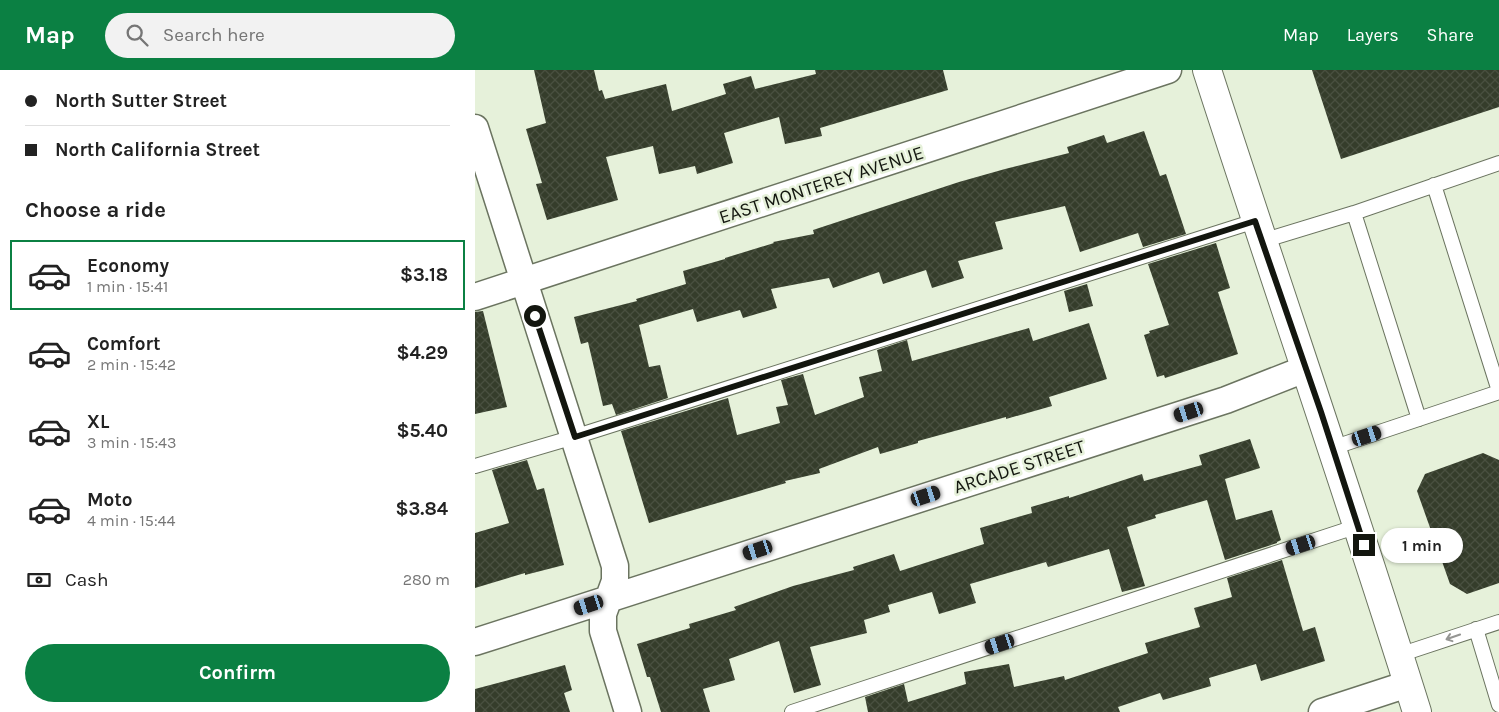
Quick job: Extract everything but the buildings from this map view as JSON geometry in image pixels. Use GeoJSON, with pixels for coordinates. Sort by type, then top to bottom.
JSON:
{"type":"FeatureCollection","features":[{"type":"Feature","properties":{"kind":"street","name":"EAST MONTEREY AVENUE"},"geometry":{"type":"LineString","coordinates":[[475,297],[1168,70]]}},
{"type":"Feature","properties":{"kind":"street"},"geometry":{"type":"LineString","coordinates":[[1207,70],[1259,231],[1333,448],[1417,712]]}},
{"type":"Feature","properties":{"kind":"street"},"geometry":{"type":"LineString","coordinates":[[475,128],[615,566],[615,581],[603,614],[603,631],[628,712]]}},
{"type":"Feature","properties":{"kind":"street","name":"ARCADE STREET"},"geometry":{"type":"LineString","coordinates":[[475,642],[1226,400],[1305,369]]}},
{"type":"Feature","properties":{"kind":"street"},"geometry":{"type":"LineString","coordinates":[[1322,712],[1408,684]]}},
{"type":"Feature","properties":{"kind":"lane"},"geometry":{"type":"LineString","coordinates":[[475,466],[1259,231],[1354,213],[1499,163]]}},
{"type":"Feature","properties":{"kind":"lane"},"geometry":{"type":"LineString","coordinates":[[1333,448],[1499,392],[1434,185]]}},
{"type":"Feature","properties":{"kind":"lane"},"geometry":{"type":"LineString","coordinates":[[1354,213],[1419,419]]}},
{"type":"Feature","properties":{"kind":"lane"},"geometry":{"type":"LineString","coordinates":[[793,712],[1358,526]]}},
{"type":"Feature","properties":{"kind":"lane"},"geometry":{"type":"LineString","coordinates":[[1399,655],[1499,622]]}},
{"type":"Feature","properties":{"kind":"lane"},"geometry":{"type":"LineString","coordinates":[[1476,629],[1499,705]]}},
{"type":"Feature","properties":{"kind":"route"},"geometry":{"type":"LineString","coordinates":[[535,316],[575,437],[1255,221],[1321,412],[1364,545]]}}]}
